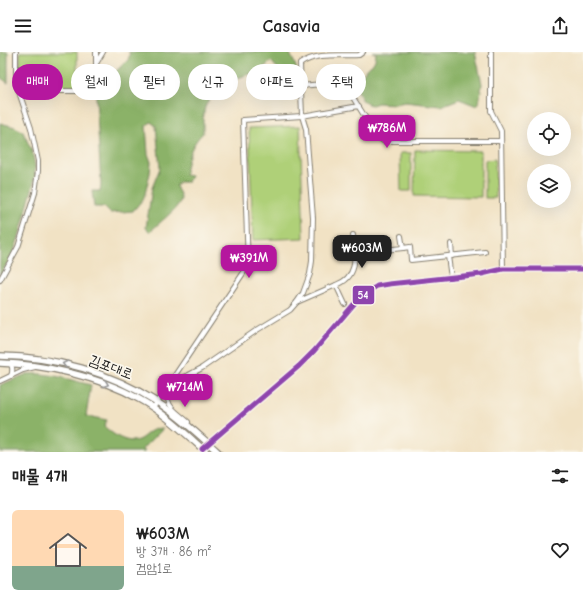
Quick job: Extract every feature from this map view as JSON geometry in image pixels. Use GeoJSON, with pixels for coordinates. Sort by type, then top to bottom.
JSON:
{"type":"FeatureCollection","features":[{"type":"Feature","properties":{"kind":"main road","name":"김포대로"},"geometry":{"type":"LineString","coordinates":[[0,356],[47,360],[90,371],[130,387],[157,402],[196,431],[218,452]]}},
{"type":"Feature","properties":{"kind":"main road","name":"김포대로"},"geometry":{"type":"LineString","coordinates":[[0,363],[36,366],[110,385],[139,399],[153,408],[204,450]]}},
{"type":"Feature","properties":{"kind":"street"},"geometry":{"type":"LineString","coordinates":[[16,52],[16,64]]}},
{"type":"Feature","properties":{"kind":"street"},"geometry":{"type":"LineString","coordinates":[[63,91],[96,91],[96,52]]}},
{"type":"Feature","properties":{"kind":"street"},"geometry":{"type":"LineString","coordinates":[[96,62],[103,52]]}},
{"type":"Feature","properties":{"kind":"street"},"geometry":{"type":"LineString","coordinates":[[300,64],[304,61],[323,56],[360,55],[363,52]]}},
{"type":"Feature","properties":{"kind":"street"},"geometry":{"type":"LineString","coordinates":[[491,52],[491,111],[499,126],[501,141],[500,170],[503,269]]}},
{"type":"Feature","properties":{"kind":"street"},"geometry":{"type":"LineString","coordinates":[[308,85],[333,83],[344,86],[359,106],[377,136],[383,141],[501,141]]}},
{"type":"Feature","properties":{"kind":"street"},"geometry":{"type":"LineString","coordinates":[[0,280],[18,247],[37,181],[38,161],[32,128],[22,100]]}},
{"type":"Feature","properties":{"kind":"street"},"geometry":{"type":"LineString","coordinates":[[168,386],[202,368],[290,310],[297,302],[310,274],[312,262],[313,218],[306,129],[302,116],[301,100]]}},
{"type":"Feature","properties":{"kind":"street"},"geometry":{"type":"LineString","coordinates":[[153,408],[248,266],[243,120],[302,116],[359,106]]}},
{"type":"Feature","properties":{"kind":"street"},"geometry":{"type":"LineString","coordinates":[[297,302],[344,282],[350,276],[354,268],[355,253],[353,235]]}},
{"type":"Feature","properties":{"kind":"street"},"geometry":{"type":"LineString","coordinates":[[401,236],[403,248]]}},
{"type":"Feature","properties":{"kind":"street"},"geometry":{"type":"LineString","coordinates":[[451,244],[451,278]]}},
{"type":"Feature","properties":{"kind":"street"},"geometry":{"type":"LineString","coordinates":[[355,253],[410,247],[412,260],[485,252]]}},
{"type":"Feature","properties":{"kind":"street"},"geometry":{"type":"LineString","coordinates":[[204,450],[208,444],[303,362],[352,304],[367,291],[377,286],[482,274],[503,269],[583,269]]}},
{"type":"Feature","properties":{"kind":"street"},"geometry":{"type":"LineString","coordinates":[[336,285],[345,304]]}},
{"type":"Feature","properties":{"kind":"street"},"geometry":{"type":"LineString","coordinates":[[10,363],[12,366],[11,376]]}},
{"type":"Feature","properties":{"kind":"street"},"geometry":{"type":"LineString","coordinates":[[0,381],[36,366]]}},
{"type":"Feature","properties":{"kind":"street"},"geometry":{"type":"LineString","coordinates":[[168,386],[166,396],[168,402],[196,431]]}},
{"type":"Feature","properties":{"kind":"green space"},"geometry":{"type":"Polygon","coordinates":[[[0,52],[8,52],[8,83],[0,77],[0,52]]]}},
{"type":"Feature","properties":{"kind":"green space"},"geometry":{"type":"Polygon","coordinates":[[[20,52],[77,52],[77,64],[71,64],[71,88],[63,88],[63,64],[20,64],[20,52]]]}},
{"type":"Feature","properties":{"kind":"green space"},"geometry":{"type":"Polygon","coordinates":[[[128,52],[289,52],[295,64],[274,64],[271,61],[268,64],[246,64],[246,75],[238,78],[238,64],[188,64],[188,100],[209,100],[205,107],[203,118],[203,133],[195,142],[188,158],[185,175],[191,176],[188,182],[179,182],[176,186],[181,196],[180,202],[173,211],[150,232],[146,228],[152,188],[160,168],[156,126],[151,122],[146,126],[148,154],[151,162],[150,173],[144,198],[133,211],[110,213],[104,207],[94,207],[92,191],[100,191],[101,185],[96,100],[121,100],[121,66],[128,60],[130,54],[128,52]]]}},
{"type":"Feature","properties":{"kind":"green space"},"geometry":{"type":"Polygon","coordinates":[[[372,52],[475,52],[482,84],[479,103],[477,106],[459,99],[441,106],[405,102],[395,104],[367,104],[362,100],[366,100],[366,69],[372,65],[375,60],[376,53],[372,52]]]}},
{"type":"Feature","properties":{"kind":"green space"},"geometry":{"type":"Polygon","coordinates":[[[0,123],[15,127],[23,132],[32,151],[35,175],[19,237],[14,251],[0,276],[0,123]]]}},
{"type":"Feature","properties":{"kind":"green space"},"geometry":{"type":"Polygon","coordinates":[[[300,126],[304,238],[253,240],[249,128],[300,126]]]}},
{"type":"Feature","properties":{"kind":"green space"},"geometry":{"type":"Polygon","coordinates":[[[415,150],[481,151],[481,197],[414,196],[415,150]]]}},
{"type":"Feature","properties":{"kind":"green space"},"geometry":{"type":"Polygon","coordinates":[[[400,153],[411,153],[411,191],[401,191],[400,153]]]}},
{"type":"Feature","properties":{"kind":"green space"},"geometry":{"type":"Polygon","coordinates":[[[495,159],[496,198],[485,198],[485,160],[495,159]]]}},
{"type":"Feature","properties":{"kind":"green space"},"geometry":{"type":"Polygon","coordinates":[[[27,374],[51,375],[91,385],[86,416],[107,420],[104,426],[115,435],[124,439],[129,441],[138,440],[155,429],[163,429],[143,449],[145,452],[0,452],[0,385],[27,374]]]}},
{"type":"Feature","properties":{"kind":"transit line","name":"54"},"geometry":{"type":"LineString","coordinates":[[202,449],[299,366],[314,351],[360,297],[377,286],[482,274],[503,269],[583,269]]}}]}
